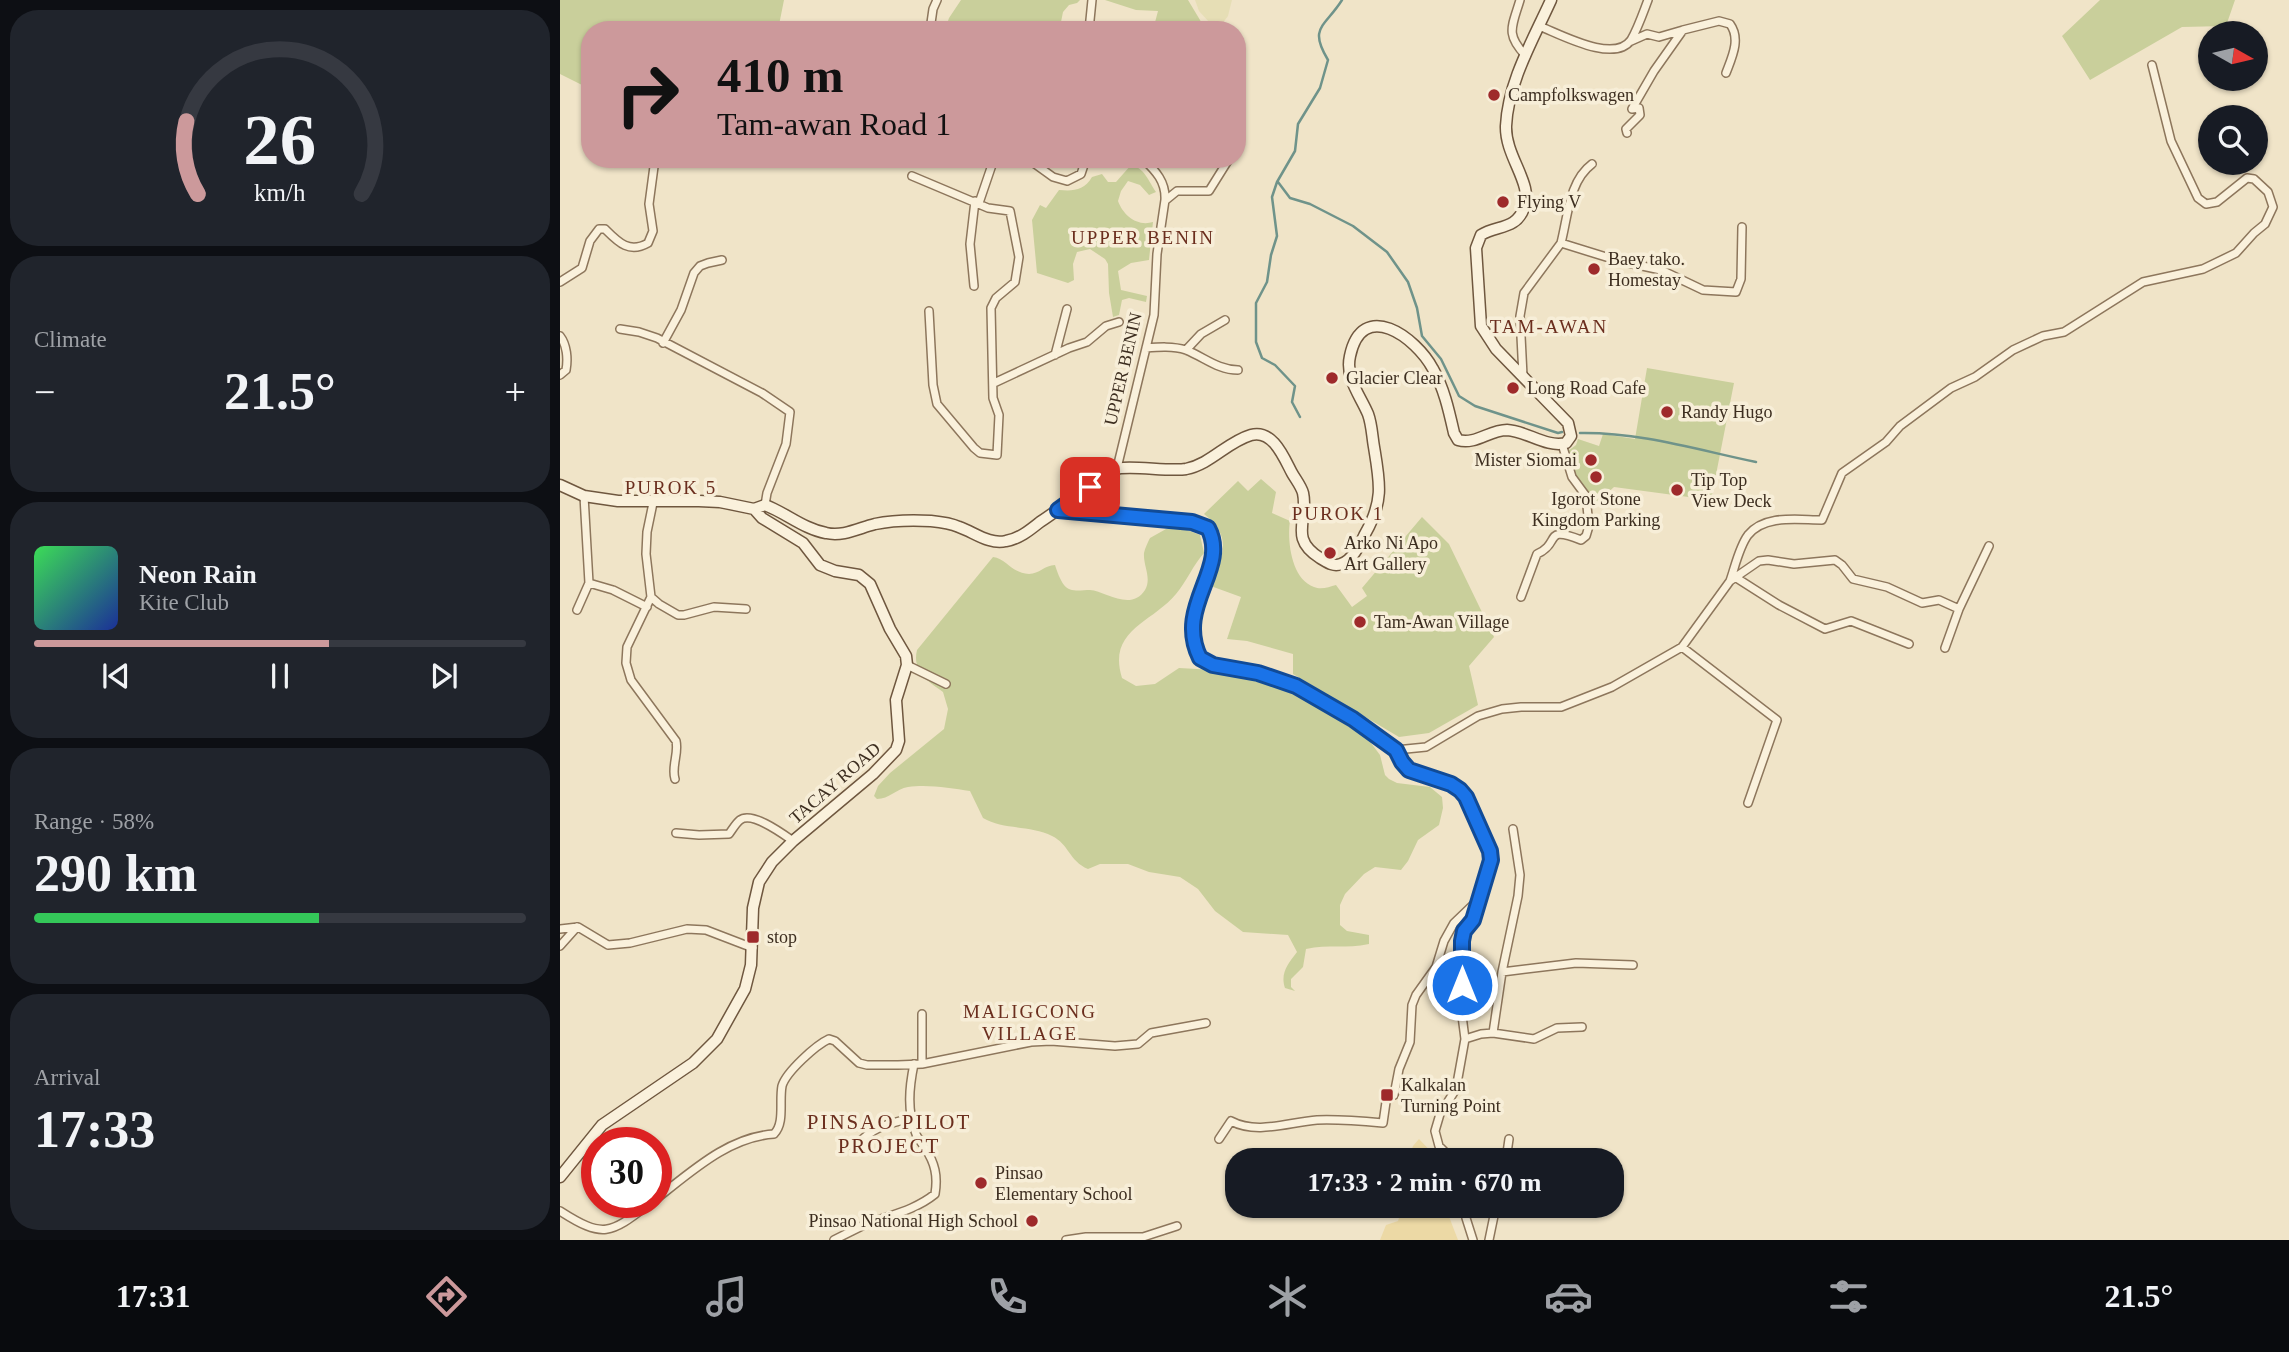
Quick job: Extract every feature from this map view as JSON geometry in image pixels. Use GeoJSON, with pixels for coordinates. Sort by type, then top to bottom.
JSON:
{"type":"FeatureCollection","features":[{"type":"Feature","properties":{"kind":"main road"},"geometry":{"type":"LineString","coordinates":[[560,485],[584,496],[618,501],[720,502],[754,509],[765,505],[824,533],[837,535],[887,522],[918,520],[952,524],[998,542],[1020,537],[1117,468],[1187,469],[1204,463],[1244,438],[1261,434],[1277,446],[1302,488],[1304,505],[1300,530],[1305,543],[1327,563],[1343,563],[1359,546],[1372,523],[1380,495],[1371,423],[1352,382],[1348,365],[1353,345],[1369,327],[1389,327],[1401,334],[1423,355],[1433,368],[1457,439],[1473,440],[1505,430],[1562,444],[1570,439],[1568,423],[1496,349],[1481,326],[1476,248],[1478,239],[1484,233],[1510,225],[1518,219],[1526,203],[1525,185],[1510,154],[1506,128],[1513,87],[1550,0]]}},
{"type":"Feature","properties":{"kind":"main road"},"geometry":{"type":"LineString","coordinates":[[754,509],[762,518],[803,543],[820,565],[859,575],[870,584],[890,629],[906,656],[907,665]]}},
{"type":"Feature","properties":{"kind":"main road","name":"TACAY ROAD"},"geometry":{"type":"LineString","coordinates":[[560,1177],[602,1125],[693,1063],[711,1046],[745,989],[753,948],[753,908],[759,882],[772,862],[793,841],[873,774],[896,750],[900,741],[897,700],[907,665]]}},
{"type":"Feature","properties":{"kind":"street"},"geometry":{"type":"LineString","coordinates":[[931,21],[937,0]]}},
{"type":"Feature","properties":{"kind":"street"},"geometry":{"type":"LineString","coordinates":[[1091,21],[1092,0]]}},
{"type":"Feature","properties":{"kind":"street"},"geometry":{"type":"LineString","coordinates":[[1520,0],[1512,37],[1526,56]]}},
{"type":"Feature","properties":{"kind":"street"},"geometry":{"type":"LineString","coordinates":[[1629,42],[1648,0]]}},
{"type":"Feature","properties":{"kind":"street"},"geometry":{"type":"LineString","coordinates":[[1539,26],[1603,50],[1622,47],[1647,34],[1659,37],[1719,21],[1730,24],[1736,34],[1726,74]]}},
{"type":"Feature","properties":{"kind":"street"},"geometry":{"type":"LineString","coordinates":[[1627,134],[1626,129],[1640,115],[1639,108],[1632,108],[1683,30]]}},
{"type":"Feature","properties":{"kind":"street"},"geometry":{"type":"LineString","coordinates":[[1733,579],[1748,534],[1777,519],[1822,520],[1842,472],[1886,442],[1900,426],[1951,388],[1975,377],[2013,350],[2043,336],[2064,332],[2143,282],[2219,263],[2236,253],[2253,233],[2265,224],[2273,207],[2271,198],[2254,179],[2247,178],[2217,202],[2206,204],[2198,198],[2171,141],[2152,65]]}},
{"type":"Feature","properties":{"kind":"street"},"geometry":{"type":"LineString","coordinates":[[1523,376],[1520,316],[1524,293],[1562,243],[1575,183],[1582,171],[1592,164]]}},
{"type":"Feature","properties":{"kind":"street"},"geometry":{"type":"LineString","coordinates":[[560,282],[582,268],[590,241],[599,229],[605,229],[621,245],[636,247],[648,243],[653,232],[649,204],[654,168]]}},
{"type":"Feature","properties":{"kind":"street"},"geometry":{"type":"LineString","coordinates":[[974,286],[970,244],[977,202],[987,186],[992,168]]}},
{"type":"Feature","properties":{"kind":"street"},"geometry":{"type":"LineString","coordinates":[[1040,168],[1053,177],[1067,181],[1081,174],[1083,168]]}},
{"type":"Feature","properties":{"kind":"street"},"geometry":{"type":"LineString","coordinates":[[1151,168],[1166,192],[1165,200]]}},
{"type":"Feature","properties":{"kind":"street"},"geometry":{"type":"LineString","coordinates":[[1165,200],[1177,191],[1209,191],[1223,168]]}},
{"type":"Feature","properties":{"kind":"street"},"geometry":{"type":"LineString","coordinates":[[912,176],[988,208],[1010,211],[1018,257],[1015,282],[996,298],[991,308],[993,398],[999,415],[997,454],[988,454],[974,448],[937,404],[933,385],[929,311]]}},
{"type":"Feature","properties":{"kind":"street","name":"UPPER BENIN"},"geometry":{"type":"LineString","coordinates":[[1117,468],[1154,315],[1157,254],[1165,200]]}},
{"type":"Feature","properties":{"kind":"street"},"geometry":{"type":"LineString","coordinates":[[1562,243],[1619,261],[1661,270],[1703,290],[1736,292],[1741,279],[1742,227]]}},
{"type":"Feature","properties":{"kind":"street"},"geometry":{"type":"LineString","coordinates":[[663,343],[681,310],[694,273],[700,266],[722,261]]}},
{"type":"Feature","properties":{"kind":"street"},"geometry":{"type":"LineString","coordinates":[[1055,355],[1067,309]]}},
{"type":"Feature","properties":{"kind":"street"},"geometry":{"type":"LineString","coordinates":[[1186,350],[1201,334],[1226,320]]}},
{"type":"Feature","properties":{"kind":"street"},"geometry":{"type":"LineString","coordinates":[[994,383],[1087,342],[1106,326],[1119,322]]}},
{"type":"Feature","properties":{"kind":"street"},"geometry":{"type":"LineString","coordinates":[[620,329],[650,335],[762,393],[790,412],[786,444],[765,505]]}},
{"type":"Feature","properties":{"kind":"street"},"geometry":{"type":"LineString","coordinates":[[560,336],[565,342],[567,364],[566,370],[560,374]]}},
{"type":"Feature","properties":{"kind":"street"},"geometry":{"type":"LineString","coordinates":[[1146,348],[1186,350],[1219,367],[1238,370]]}},
{"type":"Feature","properties":{"kind":"street"},"geometry":{"type":"LineString","coordinates":[[1521,597],[1537,554],[1545,551],[1555,535],[1560,533],[1581,540],[1588,531],[1586,496],[1572,477],[1562,444]]}},
{"type":"Feature","properties":{"kind":"street"},"geometry":{"type":"LineString","coordinates":[[577,610],[589,583],[584,496]]}},
{"type":"Feature","properties":{"kind":"street"},"geometry":{"type":"LineString","coordinates":[[653,503],[646,554],[652,597],[627,647],[628,674],[676,741],[678,746],[673,774],[675,779]]}},
{"type":"Feature","properties":{"kind":"street"},"geometry":{"type":"LineString","coordinates":[[1058,510],[1192,522],[1208,528],[1214,554],[1196,602],[1193,625],[1194,640],[1200,658],[1213,665],[1258,673],[1296,686],[1353,719],[1396,750],[1409,770],[1451,784],[1466,797],[1490,851],[1491,860],[1473,920],[1464,931],[1462,941],[1464,972],[1460,1000],[1465,1039],[1455,1089],[1440,1114],[1435,1131],[1441,1148]]}},
{"type":"Feature","properties":{"kind":"street"},"geometry":{"type":"LineString","coordinates":[[1945,648],[1959,608],[1989,546]]}},
{"type":"Feature","properties":{"kind":"street"},"geometry":{"type":"LineString","coordinates":[[1396,750],[1426,747],[1478,716],[1502,709],[1521,706],[1561,707],[1612,687],[1682,647],[1733,579],[1759,561],[1768,559],[1794,564],[1835,561],[1842,565],[1853,579],[1887,587],[1922,603],[1939,600],[1959,608]]}},
{"type":"Feature","properties":{"kind":"street"},"geometry":{"type":"LineString","coordinates":[[1733,579],[1825,629],[1851,621],[1909,644]]}},
{"type":"Feature","properties":{"kind":"street"},"geometry":{"type":"LineString","coordinates":[[589,583],[613,590],[647,607]]}},
{"type":"Feature","properties":{"kind":"street"},"geometry":{"type":"LineString","coordinates":[[652,597],[678,615],[714,607],[746,609]]}},
{"type":"Feature","properties":{"kind":"street"},"geometry":{"type":"LineString","coordinates":[[1682,647],[1777,720],[1748,803]]}},
{"type":"Feature","properties":{"kind":"street"},"geometry":{"type":"LineString","coordinates":[[907,665],[946,684]]}},
{"type":"Feature","properties":{"kind":"street"},"geometry":{"type":"LineString","coordinates":[[676,833],[729,834],[739,821],[748,818],[762,822],[793,841]]}},
{"type":"Feature","properties":{"kind":"street"},"geometry":{"type":"LineString","coordinates":[[1493,1033],[1518,896],[1520,875],[1513,829]]}},
{"type":"Feature","properties":{"kind":"street"},"geometry":{"type":"LineString","coordinates":[[1219,1139],[1231,1121],[1255,1128],[1318,1120],[1383,1123],[1387,1095],[1394,1095],[1399,1069],[1410,1042],[1412,1005],[1416,995],[1436,967],[1454,923],[1479,900]]}},
{"type":"Feature","properties":{"kind":"street"},"geometry":{"type":"LineString","coordinates":[[560,929],[578,927],[608,945],[630,943],[687,929],[706,930],[753,948]]}},
{"type":"Feature","properties":{"kind":"street"},"geometry":{"type":"LineString","coordinates":[[560,946],[578,927]]}},
{"type":"Feature","properties":{"kind":"street"},"geometry":{"type":"LineString","coordinates":[[1502,972],[1576,963],[1633,965]]}},
{"type":"Feature","properties":{"kind":"street"},"geometry":{"type":"LineString","coordinates":[[834,1240],[865,1225],[902,1213],[935,1194],[935,1167],[916,1136],[909,1093],[918,1064],[922,1014]]}},
{"type":"Feature","properties":{"kind":"street"},"geometry":{"type":"LineString","coordinates":[[672,1187],[709,1159],[752,1137],[774,1134],[780,1128],[782,1085],[786,1075],[829,1040],[835,1041],[859,1063],[918,1064],[1031,1042],[1138,1044],[1151,1033],[1206,1023]]}},
{"type":"Feature","properties":{"kind":"street"},"geometry":{"type":"LineString","coordinates":[[1465,1039],[1493,1033],[1534,1039],[1558,1028],[1582,1027]]}},
{"type":"Feature","properties":{"kind":"street"},"geometry":{"type":"LineString","coordinates":[[854,1147],[866,1134],[880,1126],[912,1118]]}},
{"type":"Feature","properties":{"kind":"street"},"geometry":{"type":"LineString","coordinates":[[1508,1148],[1509,1139]]}},
{"type":"Feature","properties":{"kind":"street"},"geometry":{"type":"LineString","coordinates":[[560,1212],[592,1233],[604,1233],[631,1218]]}},
{"type":"Feature","properties":{"kind":"street"},"geometry":{"type":"LineString","coordinates":[[1466,1218],[1473,1240]]}},
{"type":"Feature","properties":{"kind":"street"},"geometry":{"type":"LineString","coordinates":[[1489,1240],[1494,1218]]}},
{"type":"Feature","properties":{"kind":"street"},"geometry":{"type":"LineString","coordinates":[[1066,1240],[1086,1237],[1143,1237],[1177,1226]]}},
{"type":"Feature","properties":{"kind":"shaded area"},"geometry":{"type":"Polygon","coordinates":[[[1195,0],[1232,0],[1224,21],[1208,21],[1199,11],[1195,0]]]}},
{"type":"Feature","properties":{"kind":"green space"},"geometry":{"type":"Polygon","coordinates":[[[560,0],[784,0],[780,21],[581,21],[581,84],[560,74],[560,0]]]}},
{"type":"Feature","properties":{"kind":"green space"},"geometry":{"type":"Polygon","coordinates":[[[961,0],[1080,0],[1069,5],[1063,12],[1061,21],[948,21],[961,0]]]}},
{"type":"Feature","properties":{"kind":"green space"},"geometry":{"type":"Polygon","coordinates":[[[1105,0],[1188,0],[1201,21],[1155,21],[1158,11],[1136,10],[1105,0]]]}},
{"type":"Feature","properties":{"kind":"green space"},"geometry":{"type":"Polygon","coordinates":[[[2100,0],[2235,0],[2228,21],[2198,21],[2198,27],[2182,27],[2090,80],[2062,36],[2100,0]]]}},
{"type":"Feature","properties":{"kind":"green space"},"geometry":{"type":"Polygon","coordinates":[[[1128,168],[1138,168],[1156,192],[1149,195],[1140,185],[1128,181],[1121,191],[1118,201],[1131,219],[1141,223],[1153,222],[1149,260],[1131,263],[1118,271],[1121,290],[1147,296],[1146,302],[1129,298],[1122,300],[1119,315],[1113,317],[1108,264],[1105,259],[1090,249],[1077,252],[1073,264],[1074,280],[1068,283],[1037,273],[1032,220],[1040,205],[1046,208],[1059,190],[1078,189],[1092,177],[1102,174],[1108,182],[1116,182],[1128,168]]]}},
{"type":"Feature","properties":{"kind":"green space"},"geometry":{"type":"Polygon","coordinates":[[[1647,368],[1734,383],[1711,500],[1614,487],[1591,508],[1589,498],[1573,473],[1568,451],[1576,445],[1578,439],[1599,446],[1603,434],[1635,439],[1647,368]]]}},
{"type":"Feature","properties":{"kind":"green space","name":"Tam-Awan Village"},"geometry":{"type":"Polygon","coordinates":[[[1261,479],[1276,492],[1272,513],[1290,521],[1290,548],[1300,576],[1306,583],[1317,588],[1336,585],[1352,607],[1367,596],[1362,588],[1422,517],[1449,544],[1494,637],[1469,666],[1478,705],[1429,733],[1399,737],[1293,674],[1293,654],[1247,641],[1227,639],[1241,597],[1208,585],[1223,548],[1219,531],[1204,514],[1238,481],[1248,491],[1261,479]]]}},
{"type":"Feature","properties":{"kind":"green space"},"geometry":{"type":"Polygon","coordinates":[[[1179,527],[1200,535],[1204,553],[1176,594],[1126,638],[1119,662],[1122,678],[1136,686],[1155,684],[1179,668],[1215,670],[1267,683],[1306,699],[1368,739],[1380,755],[1385,775],[1389,779],[1397,783],[1430,787],[1442,797],[1443,808],[1439,825],[1418,840],[1401,870],[1375,867],[1364,874],[1345,894],[1340,905],[1340,925],[1347,931],[1369,935],[1369,944],[1306,949],[1303,967],[1291,979],[1291,987],[1295,991],[1285,988],[1284,983],[1286,969],[1297,952],[1288,935],[1243,932],[1215,911],[1198,889],[1180,877],[1149,872],[1128,864],[1100,864],[1088,869],[1077,862],[1062,843],[1052,836],[983,818],[970,791],[915,786],[881,799],[874,796],[878,786],[890,773],[944,729],[948,709],[943,692],[922,675],[917,664],[917,650],[993,557],[1029,574],[1055,565],[1066,588],[1096,591],[1118,599],[1133,599],[1145,590],[1147,585],[1144,553],[1150,538],[1166,529],[1179,527]]]}},
{"type":"Feature","properties":{"kind":"sand"},"geometry":{"type":"Polygon","coordinates":[[[1419,1139],[1428,1148],[1412,1148],[1419,1139]]]}},
{"type":"Feature","properties":{"kind":"sand"},"geometry":{"type":"Polygon","coordinates":[[[1399,1218],[1450,1218],[1458,1240],[1380,1240],[1386,1225],[1398,1221],[1399,1218]]]}},
{"type":"Feature","properties":{"kind":"waterway"},"geometry":{"type":"LineString","coordinates":[[1300,417],[1292,402],[1295,386],[1275,365],[1262,358],[1256,342],[1256,303],[1267,282],[1277,236],[1272,197],[1277,182],[1295,151],[1298,124],[1320,88],[1328,60],[1319,40],[1321,28],[1342,0]]}},
{"type":"Feature","properties":{"kind":"waterway"},"geometry":{"type":"LineString","coordinates":[[1278,182],[1290,198],[1310,204],[1353,226],[1387,252],[1408,282],[1417,308],[1422,336],[1441,359],[1459,396],[1475,406],[1558,433],[1562,432]]}},
{"type":"Feature","properties":{"kind":"waterway"},"geometry":{"type":"LineString","coordinates":[[1580,433],[1625,435],[1756,462]]}},
{"type":"Feature","properties":{"kind":"place","name":"Campfolkswagen"},"geometry":{"type":"Point","coordinates":[1494,95]}},
{"type":"Feature","properties":{"kind":"place","name":"Flying V"},"geometry":{"type":"Point","coordinates":[1503,202]}},
{"type":"Feature","properties":{"kind":"place","name":"Baey tako. Homestay"},"geometry":{"type":"Point","coordinates":[1594,269]}},
{"type":"Feature","properties":{"kind":"place","name":"Glacier Clear"},"geometry":{"type":"Point","coordinates":[1332,378]}},
{"type":"Feature","properties":{"kind":"place","name":"Long Road Cafe"},"geometry":{"type":"Point","coordinates":[1513,388]}},
{"type":"Feature","properties":{"kind":"place","name":"Randy Hugo"},"geometry":{"type":"Point","coordinates":[1667,412]}},
{"type":"Feature","properties":{"kind":"place","name":"Mister Siomai"},"geometry":{"type":"Point","coordinates":[1591,460]}},
{"type":"Feature","properties":{"kind":"place","name":"Igorot Stone Kingdom Parking"},"geometry":{"type":"Point","coordinates":[1596,477]}},
{"type":"Feature","properties":{"kind":"place","name":"Tip Top View Deck"},"geometry":{"type":"Point","coordinates":[1677,490]}},
{"type":"Feature","properties":{"kind":"place","name":"Arko Ni Apo Art Gallery"},"geometry":{"type":"Point","coordinates":[1330,553]}},
{"type":"Feature","properties":{"kind":"place","name":"Tam-Awan Village"},"geometry":{"type":"Point","coordinates":[1360,622]}},
{"type":"Feature","properties":{"kind":"place","name":"stop"},"geometry":{"type":"Point","coordinates":[753,937]}},
{"type":"Feature","properties":{"kind":"place","name":"Kalkalan Turning Point"},"geometry":{"type":"Point","coordinates":[1387,1095]}},
{"type":"Feature","properties":{"kind":"place","name":"Pinsao Elementary School"},"geometry":{"type":"Point","coordinates":[981,1183]}},
{"type":"Feature","properties":{"kind":"place","name":"Pinsao National High School"},"geometry":{"type":"Point","coordinates":[1032,1221]}},
{"type":"Feature","properties":{"kind":"district","name":"UPPER BENIN"},"geometry":{"type":"Point","coordinates":[1143,237]}},
{"type":"Feature","properties":{"kind":"district","name":"TAM-AWAN"},"geometry":{"type":"Point","coordinates":[1549,326]}},
{"type":"Feature","properties":{"kind":"district","name":"PUROK 5"},"geometry":{"type":"Point","coordinates":[671,487]}},
{"type":"Feature","properties":{"kind":"district","name":"PUROK 1"},"geometry":{"type":"Point","coordinates":[1338,513]}},
{"type":"Feature","properties":{"kind":"district","name":"MALIGCONG VILLAGE"},"geometry":{"type":"Point","coordinates":[1030,1022]}},
{"type":"Feature","properties":{"kind":"district","name":"PINSAO PILOT PROJECT"},"geometry":{"type":"Point","coordinates":[889,1134]}},
{"type":"Feature","properties":{"kind":"route"},"geometry":{"type":"LineString","coordinates":[[1090,487],[1058,510],[1192,522],[1208,528],[1214,554],[1196,602],[1193,625],[1196,650],[1200,658],[1213,665],[1258,673],[1296,686],[1353,719],[1396,750],[1409,770],[1451,784],[1466,797],[1490,851],[1491,860],[1473,920],[1464,931],[1462,985]]}}]}
